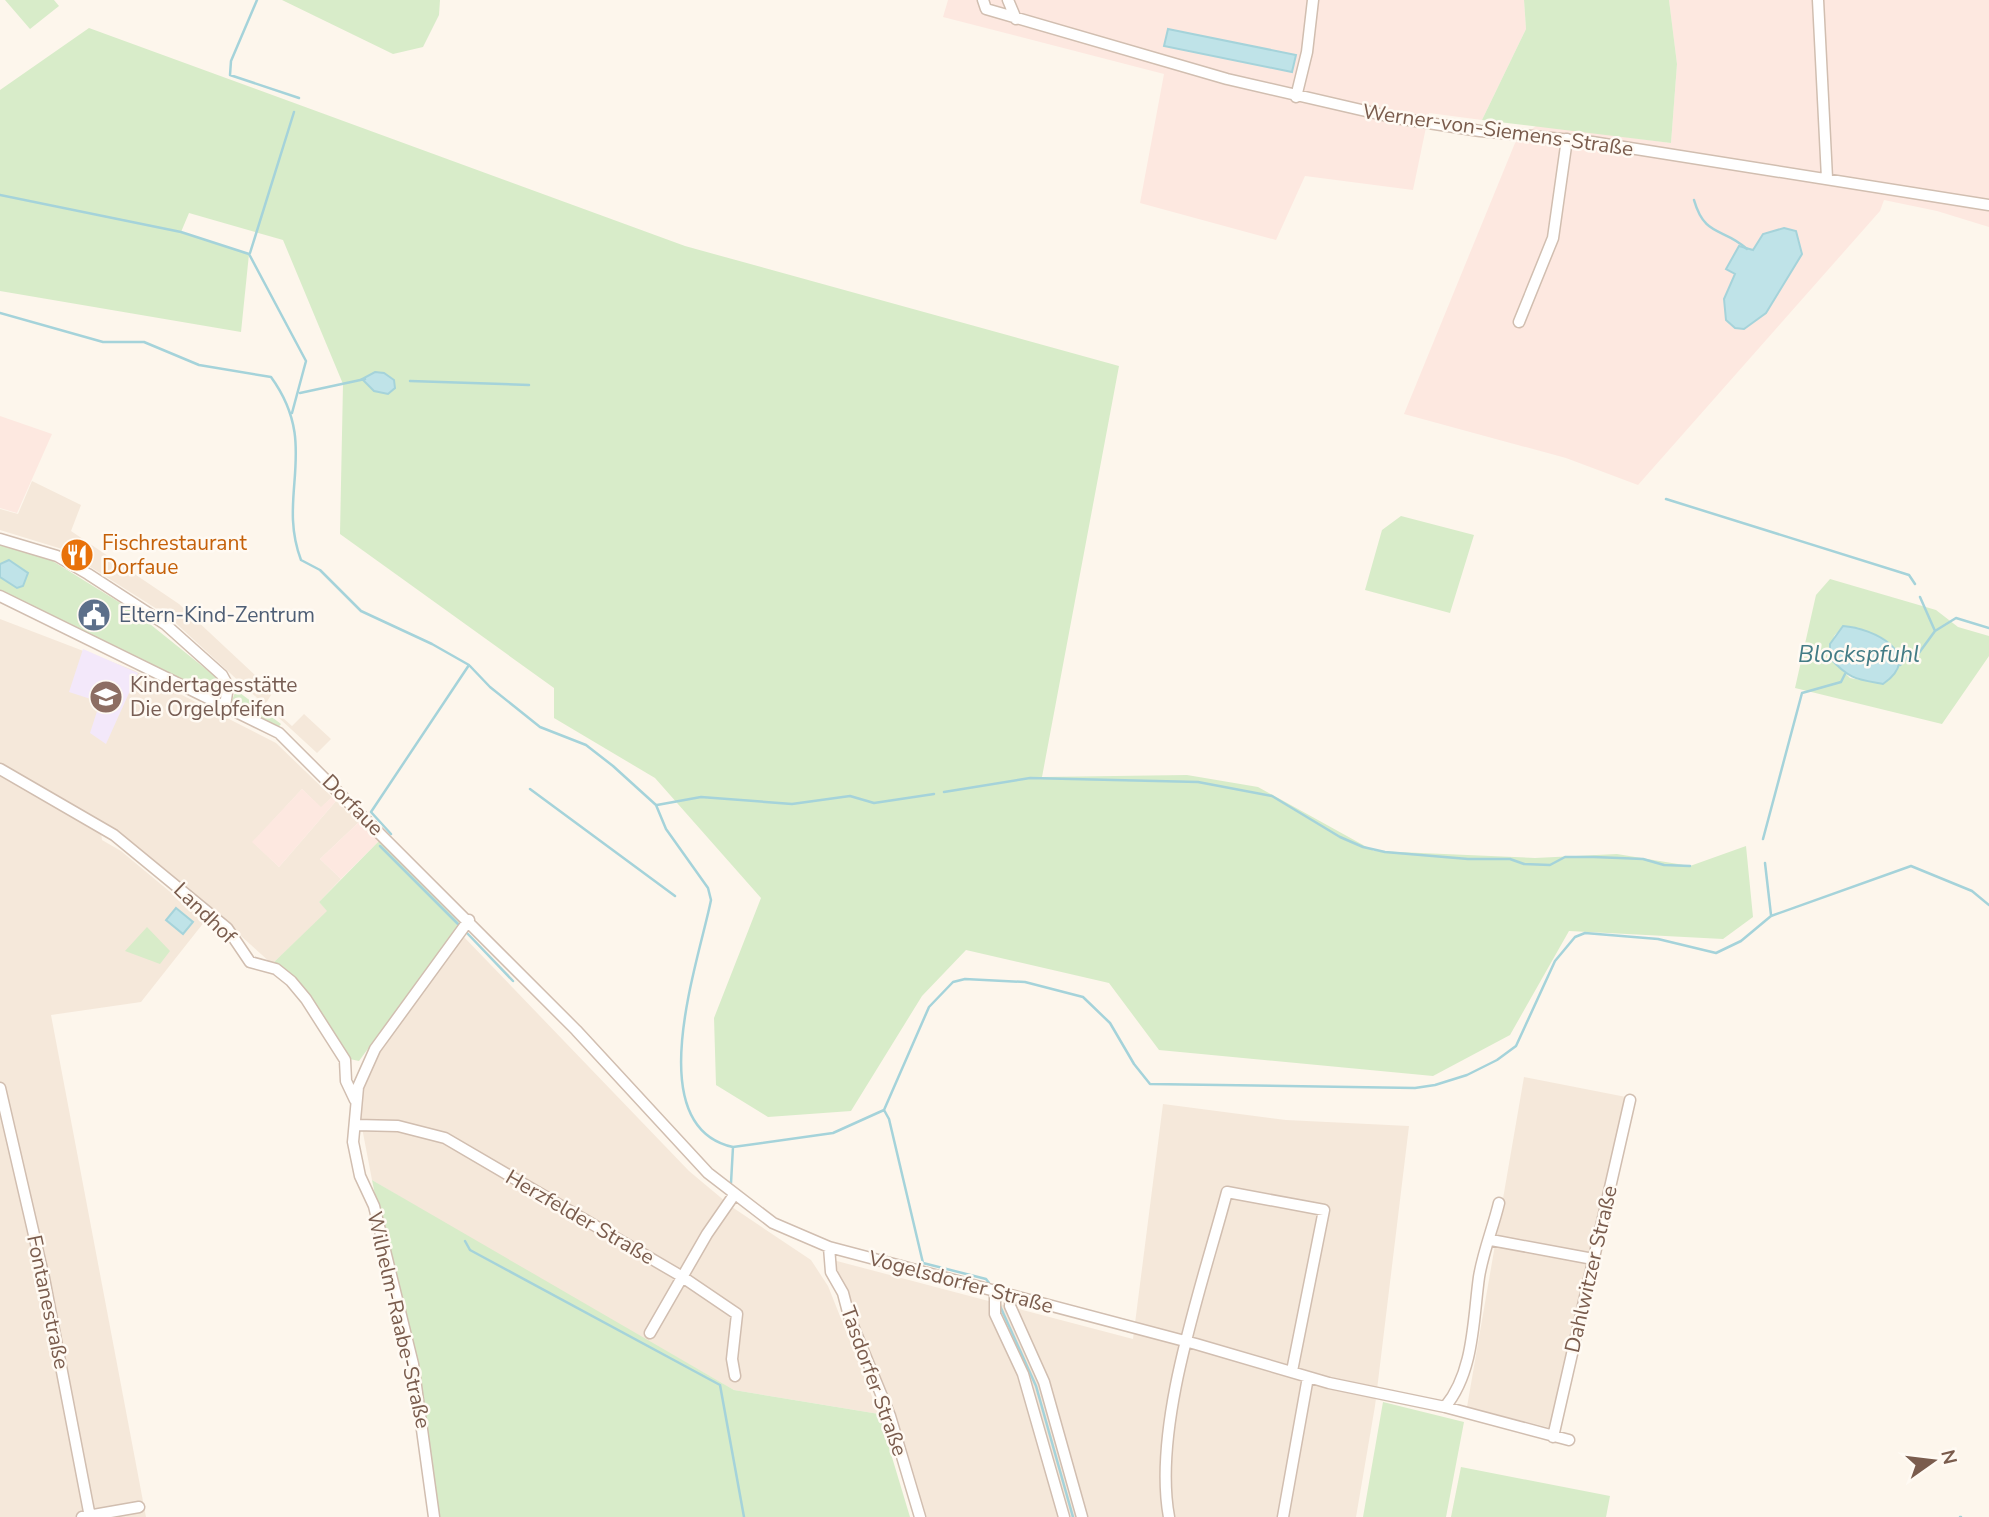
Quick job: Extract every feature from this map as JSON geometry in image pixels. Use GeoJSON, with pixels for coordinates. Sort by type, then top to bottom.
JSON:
{"type":"FeatureCollection","features":[{"type":"Feature","properties":{"kind":"street","name":"Werner-von-Siemens-Straße"},"geometry":{"type":"LineString","coordinates":[[983,0],[986,9],[1016,19],[1296,97],[1424,123],[1567,139],[1989,205]]}},
{"type":"Feature","properties":{"kind":"street"},"geometry":{"type":"LineString","coordinates":[[1007,0],[1016,19]]}},
{"type":"Feature","properties":{"kind":"street"},"geometry":{"type":"LineString","coordinates":[[1296,97],[1307,52],[1313,0]]}},
{"type":"Feature","properties":{"kind":"street"},"geometry":{"type":"LineString","coordinates":[[1818,0],[1828,178]]}},
{"type":"Feature","properties":{"kind":"street"},"geometry":{"type":"LineString","coordinates":[[1519,322],[1553,238],[1567,139]]}},
{"type":"Feature","properties":{"kind":"street"},"geometry":{"type":"LineString","coordinates":[[0,539],[57,556],[165,624],[222,675],[228,686],[225,706]]}},
{"type":"Feature","properties":{"kind":"street","name":"Dorfaue"},"geometry":{"type":"LineString","coordinates":[[0,596],[279,733],[468,920]]}},
{"type":"Feature","properties":{"kind":"street","name":"Landhof"},"geometry":{"type":"LineString","coordinates":[[0,769],[114,835],[226,928],[250,962],[276,970],[291,981],[306,999],[345,1060],[346,1081],[355,1101]]}},
{"type":"Feature","properties":{"kind":"street"},"geometry":{"type":"LineString","coordinates":[[355,1101],[365,1067],[374,1049],[468,920]]}},
{"type":"Feature","properties":{"kind":"street","name":"Vogelsdorfer Straße"},"geometry":{"type":"LineString","coordinates":[[468,920],[576,1030],[693,1158],[734,1195],[773,1223],[828,1247],[1011,1294],[1308,1377],[1445,1407],[1569,1440]]}},
{"type":"Feature","properties":{"kind":"street","name":"Fontanestraße"},"geometry":{"type":"LineString","coordinates":[[0,1088],[47,1290],[87,1517]]}},
{"type":"Feature","properties":{"kind":"street","name":"Dahlwitzer Straße"},"geometry":{"type":"LineString","coordinates":[[1553,1437],[1630,1100]]}},
{"type":"Feature","properties":{"kind":"street","name":"Wilhelm-Raabe-Straße"},"geometry":{"type":"LineString","coordinates":[[355,1101],[354,1142],[360,1176],[374,1206],[413,1364],[434,1517]]}},
{"type":"Feature","properties":{"kind":"street","name":"Herzfelder Straße"},"geometry":{"type":"LineString","coordinates":[[356,1125],[398,1126],[445,1138],[681,1276],[737,1314],[732,1359],[735,1376]]}},
{"type":"Feature","properties":{"kind":"street"},"geometry":{"type":"LineString","coordinates":[[1170,1517],[1170,1428],[1187,1342],[1227,1192],[1324,1210],[1292,1371]]}},
{"type":"Feature","properties":{"kind":"street"},"geometry":{"type":"LineString","coordinates":[[650,1333],[681,1276],[734,1195]]}},
{"type":"Feature","properties":{"kind":"street"},"geometry":{"type":"LineString","coordinates":[[1445,1407],[1457,1392],[1469,1353],[1483,1256],[1491,1240],[1499,1203]]}},
{"type":"Feature","properties":{"kind":"street"},"geometry":{"type":"LineString","coordinates":[[1491,1240],[1593,1259]]}},
{"type":"Feature","properties":{"kind":"street","name":"Tasdorfer Straße"},"geometry":{"type":"LineString","coordinates":[[828,1247],[831,1272],[843,1293],[849,1316],[890,1416],[920,1517]]}},
{"type":"Feature","properties":{"kind":"street"},"geometry":{"type":"LineString","coordinates":[[995,1290],[995,1314],[1023,1374],[1064,1517]]}},
{"type":"Feature","properties":{"kind":"street"},"geometry":{"type":"LineString","coordinates":[[1011,1294],[1014,1316],[1044,1382],[1082,1517]]}},
{"type":"Feature","properties":{"kind":"street"},"geometry":{"type":"LineString","coordinates":[[1283,1517],[1308,1377]]}},
{"type":"Feature","properties":{"kind":"street"},"geometry":{"type":"LineString","coordinates":[[87,1517],[139,1507]]}},
{"type":"Feature","properties":{"kind":"shaded area"},"geometry":{"type":"Polygon","coordinates":[[[948,0],[1524,0],[1526,29],[1482,120],[1429,113],[1413,190],[1305,176],[1276,240],[1140,203],[1164,74],[943,17],[948,0]]]}},
{"type":"Feature","properties":{"kind":"shaded area"},"geometry":{"type":"Polygon","coordinates":[[[1669,0],[1989,0],[1989,227],[1937,211],[1884,200],[1880,211],[1638,485],[1566,458],[1404,414],[1515,143],[1537,125],[1671,143],[1677,64],[1669,0]]]}},
{"type":"Feature","properties":{"kind":"shaded area"},"geometry":{"type":"Polygon","coordinates":[[[0,416],[52,434],[17,513],[0,508],[0,416]]]}},
{"type":"Feature","properties":{"kind":"shaded area"},"geometry":{"type":"Polygon","coordinates":[[[32,481],[81,505],[71,531],[179,604],[273,692],[266,703],[292,726],[304,714],[331,739],[317,753],[168,616],[62,549],[0,530],[0,509],[18,514],[32,481]]]}},
{"type":"Feature","properties":{"kind":"shaded area"},"geometry":{"type":"Polygon","coordinates":[[[0,619],[133,670],[276,743],[332,797],[321,808],[302,789],[253,842],[279,867],[336,801],[359,822],[320,859],[341,879],[319,902],[328,911],[272,964],[200,899],[100,825],[102,840],[121,851],[205,921],[141,1002],[51,1015],[146,1517],[0,1517],[0,619]]]}},
{"type":"Feature","properties":{"kind":"shaded area","name":"Kindertagesstätte Die Orgelpfeifen"},"geometry":{"type":"Polygon","coordinates":[[[83,649],[138,673],[106,744],[90,733],[100,702],[69,692],[83,649]]]}},
{"type":"Feature","properties":{"kind":"shaded area"},"geometry":{"type":"Polygon","coordinates":[[[302,789],[321,807],[332,797],[336,801],[279,867],[252,842],[302,789]]]}},
{"type":"Feature","properties":{"kind":"shaded area"},"geometry":{"type":"Polygon","coordinates":[[[359,822],[379,841],[341,879],[320,859],[359,822]]]}},
{"type":"Feature","properties":{"kind":"shaded area"},"geometry":{"type":"Polygon","coordinates":[[[463,936],[689,1171],[732,1207],[811,1260],[828,1286],[879,1414],[734,1390],[372,1180],[359,1112],[364,1076],[375,1055],[463,936]]]}},
{"type":"Feature","properties":{"kind":"shaded area"},"geometry":{"type":"Polygon","coordinates":[[[1524,1077],[1626,1097],[1551,1428],[1467,1407],[1524,1077]]]}},
{"type":"Feature","properties":{"kind":"shaded area"},"geometry":{"type":"Polygon","coordinates":[[[1163,1104],[1286,1120],[1409,1126],[1375,1406],[1356,1517],[923,1517],[886,1393],[833,1260],[1133,1339],[1163,1104]]]}},
{"type":"Feature","properties":{"kind":"green space"},"geometry":{"type":"Polygon","coordinates":[[[5,0],[54,0],[59,6],[30,29],[5,0]]]}},
{"type":"Feature","properties":{"kind":"green space"},"geometry":{"type":"Polygon","coordinates":[[[282,0],[440,0],[439,15],[423,47],[393,54],[282,0]]]}},
{"type":"Feature","properties":{"kind":"green space"},"geometry":{"type":"Polygon","coordinates":[[[1524,0],[1669,0],[1677,64],[1671,143],[1482,120],[1526,29],[1524,0]]]}},
{"type":"Feature","properties":{"kind":"green space"},"geometry":{"type":"Polygon","coordinates":[[[89,28],[685,246],[1119,366],[1042,777],[1187,775],[1258,787],[1374,851],[1535,858],[1617,854],[1690,866],[1746,846],[1753,917],[1723,939],[1569,931],[1510,1035],[1433,1076],[1159,1050],[1109,983],[966,950],[922,996],[851,1111],[768,1117],[716,1085],[714,1018],[761,898],[655,778],[554,718],[554,688],[340,534],[343,384],[283,240],[189,213],[181,232],[249,254],[241,332],[0,291],[0,90],[89,28]]]}},
{"type":"Feature","properties":{"kind":"green space"},"geometry":{"type":"Polygon","coordinates":[[[1401,516],[1474,535],[1450,613],[1365,590],[1382,530],[1401,516]]]}},
{"type":"Feature","properties":{"kind":"green space"},"geometry":{"type":"Polygon","coordinates":[[[0,545],[51,560],[135,612],[217,678],[222,684],[225,702],[0,591],[0,545]]]}},
{"type":"Feature","properties":{"kind":"green space"},"geometry":{"type":"Polygon","coordinates":[[[1830,579],[1936,610],[1958,627],[1989,636],[1989,656],[1942,724],[1795,688],[1816,595],[1830,579]],[[1843,626],[1834,636],[1830,658],[1850,678],[1883,684],[1860,628],[1843,626]]]}},
{"type":"Feature","properties":{"kind":"green space"},"geometry":{"type":"Polygon","coordinates":[[[236,690],[281,724],[277,729],[231,703],[236,690]]]}},
{"type":"Feature","properties":{"kind":"green space"},"geometry":{"type":"Polygon","coordinates":[[[379,841],[460,923],[359,1061],[345,1058],[312,1004],[272,964],[327,911],[319,902],[379,841]]]}},
{"type":"Feature","properties":{"kind":"green space"},"geometry":{"type":"Polygon","coordinates":[[[147,927],[170,951],[160,964],[125,951],[147,927]]]}},
{"type":"Feature","properties":{"kind":"green space"},"geometry":{"type":"Polygon","coordinates":[[[372,1180],[734,1390],[879,1414],[910,1517],[440,1517],[372,1180]]]}},
{"type":"Feature","properties":{"kind":"green space"},"geometry":{"type":"Polygon","coordinates":[[[1383,1402],[1464,1422],[1446,1517],[1363,1517],[1383,1402]]]}},
{"type":"Feature","properties":{"kind":"green space"},"geometry":{"type":"Polygon","coordinates":[[[1461,1467],[1610,1496],[1606,1517],[1451,1517],[1461,1467]]]}},
{"type":"Feature","properties":{"kind":"water"},"geometry":{"type":"Polygon","coordinates":[[[1168,29],[1296,55],[1292,72],[1164,46],[1168,29]]]}},
{"type":"Feature","properties":{"kind":"water"},"geometry":{"type":"Polygon","coordinates":[[[1784,228],[1796,231],[1802,254],[1766,313],[1744,329],[1735,328],[1726,320],[1724,299],[1735,274],[1726,269],[1739,246],[1753,250],[1763,234],[1784,228]]]}},
{"type":"Feature","properties":{"kind":"water"},"geometry":{"type":"Polygon","coordinates":[[[375,372],[384,373],[394,380],[395,388],[388,394],[374,391],[362,379],[375,372]]]}},
{"type":"Feature","properties":{"kind":"water"},"geometry":{"type":"Polygon","coordinates":[[[9,560],[28,573],[23,586],[17,588],[0,577],[0,564],[9,560]]]}},
{"type":"Feature","properties":{"kind":"water","name":"Blockspfuhl"},"geometry":{"type":"Polygon","coordinates":[[[1843,626],[1880,637],[1897,653],[1899,663],[1895,673],[1883,684],[1854,677],[1830,658],[1830,644],[1843,626]]]}},
{"type":"Feature","properties":{"kind":"water"},"geometry":{"type":"Polygon","coordinates":[[[176,908],[193,922],[183,934],[166,920],[176,908]]]}},
{"type":"Feature","properties":{"kind":"waterway"},"geometry":{"type":"LineString","coordinates":[[257,0],[231,61],[230,75],[299,98]]}},
{"type":"Feature","properties":{"kind":"waterway"},"geometry":{"type":"LineString","coordinates":[[250,253],[294,112]]}},
{"type":"Feature","properties":{"kind":"waterway"},"geometry":{"type":"LineString","coordinates":[[0,195],[181,232],[249,254],[306,361],[292,413]]}},
{"type":"Feature","properties":{"kind":"waterway"},"geometry":{"type":"LineString","coordinates":[[1694,200],[1698,212],[1709,226],[1747,249]]}},
{"type":"Feature","properties":{"kind":"waterway"},"geometry":{"type":"LineString","coordinates":[[0,313],[103,342],[144,342],[199,365],[271,377],[286,402],[293,425],[296,448],[293,513],[301,560],[320,570],[361,611],[432,644],[469,665],[490,687],[540,727],[586,745],[656,805],[666,829],[708,888],[711,900],[688,999],[682,1038],[682,1076],[688,1108],[705,1133],[733,1147],[833,1133],[884,1110],[929,1007],[953,982],[965,979],[1025,982],[1083,997],[1110,1023],[1134,1064],[1150,1084],[1415,1088],[1467,1075],[1497,1060],[1516,1046],[1555,961],[1575,937],[1585,933],[1658,939],[1716,953],[1741,941],[1771,916],[1911,866],[1972,891],[1989,905]]}},
{"type":"Feature","properties":{"kind":"waterway"},"geometry":{"type":"LineString","coordinates":[[300,393],[365,379]]}},
{"type":"Feature","properties":{"kind":"waterway"},"geometry":{"type":"LineString","coordinates":[[410,381],[529,385]]}},
{"type":"Feature","properties":{"kind":"waterway"},"geometry":{"type":"LineString","coordinates":[[1666,499],[1909,575],[1915,584]]}},
{"type":"Feature","properties":{"kind":"waterway"},"geometry":{"type":"LineString","coordinates":[[1920,597],[1935,631]]}},
{"type":"Feature","properties":{"kind":"waterway"},"geometry":{"type":"LineString","coordinates":[[1900,665],[1907,658],[1913,661],[1935,631],[1956,618],[1989,628]]}},
{"type":"Feature","properties":{"kind":"waterway"},"geometry":{"type":"LineString","coordinates":[[391,834],[371,812],[469,665]]}},
{"type":"Feature","properties":{"kind":"waterway"},"geometry":{"type":"LineString","coordinates":[[1763,839],[1802,693],[1841,682],[1845,674]]}},
{"type":"Feature","properties":{"kind":"waterway"},"geometry":{"type":"LineString","coordinates":[[944,792],[1030,778],[1198,782],[1272,796],[1340,837],[1363,847],[1385,852],[1468,859],[1510,859],[1524,864],[1550,865],[1565,857],[1594,857],[1643,859],[1664,865],[1690,866]]}},
{"type":"Feature","properties":{"kind":"waterway"},"geometry":{"type":"LineString","coordinates":[[530,789],[675,896]]}},
{"type":"Feature","properties":{"kind":"waterway"},"geometry":{"type":"LineString","coordinates":[[657,805],[701,797],[792,804],[850,796],[874,803],[934,794]]}},
{"type":"Feature","properties":{"kind":"waterway"},"geometry":{"type":"LineString","coordinates":[[380,846],[458,924]]}},
{"type":"Feature","properties":{"kind":"waterway"},"geometry":{"type":"LineString","coordinates":[[1765,863],[1771,915]]}},
{"type":"Feature","properties":{"kind":"waterway"},"geometry":{"type":"LineString","coordinates":[[467,933],[513,981]]}},
{"type":"Feature","properties":{"kind":"waterway"},"geometry":{"type":"LineString","coordinates":[[884,1110],[889,1119],[923,1263],[986,1279],[989,1283]]}},
{"type":"Feature","properties":{"kind":"waterway"},"geometry":{"type":"LineString","coordinates":[[731,1183],[733,1147]]}},
{"type":"Feature","properties":{"kind":"waterway"},"geometry":{"type":"LineString","coordinates":[[465,1241],[470,1250],[720,1385],[744,1517]]}},
{"type":"Feature","properties":{"kind":"waterway"},"geometry":{"type":"LineString","coordinates":[[1000,1306],[1036,1386],[1073,1517]]}},
{"type":"Feature","properties":{"kind":"place","name":"Fischrestaurant Dorfaue"},"geometry":{"type":"Point","coordinates":[77,555]}},
{"type":"Feature","properties":{"kind":"place","name":"Eltern-Kind-Zentrum"},"geometry":{"type":"Point","coordinates":[94,615]}},
{"type":"Feature","properties":{"kind":"place","name":"Kindertagesstätte Die Orgelpfeifen"},"geometry":{"type":"Point","coordinates":[106,697]}}]}
